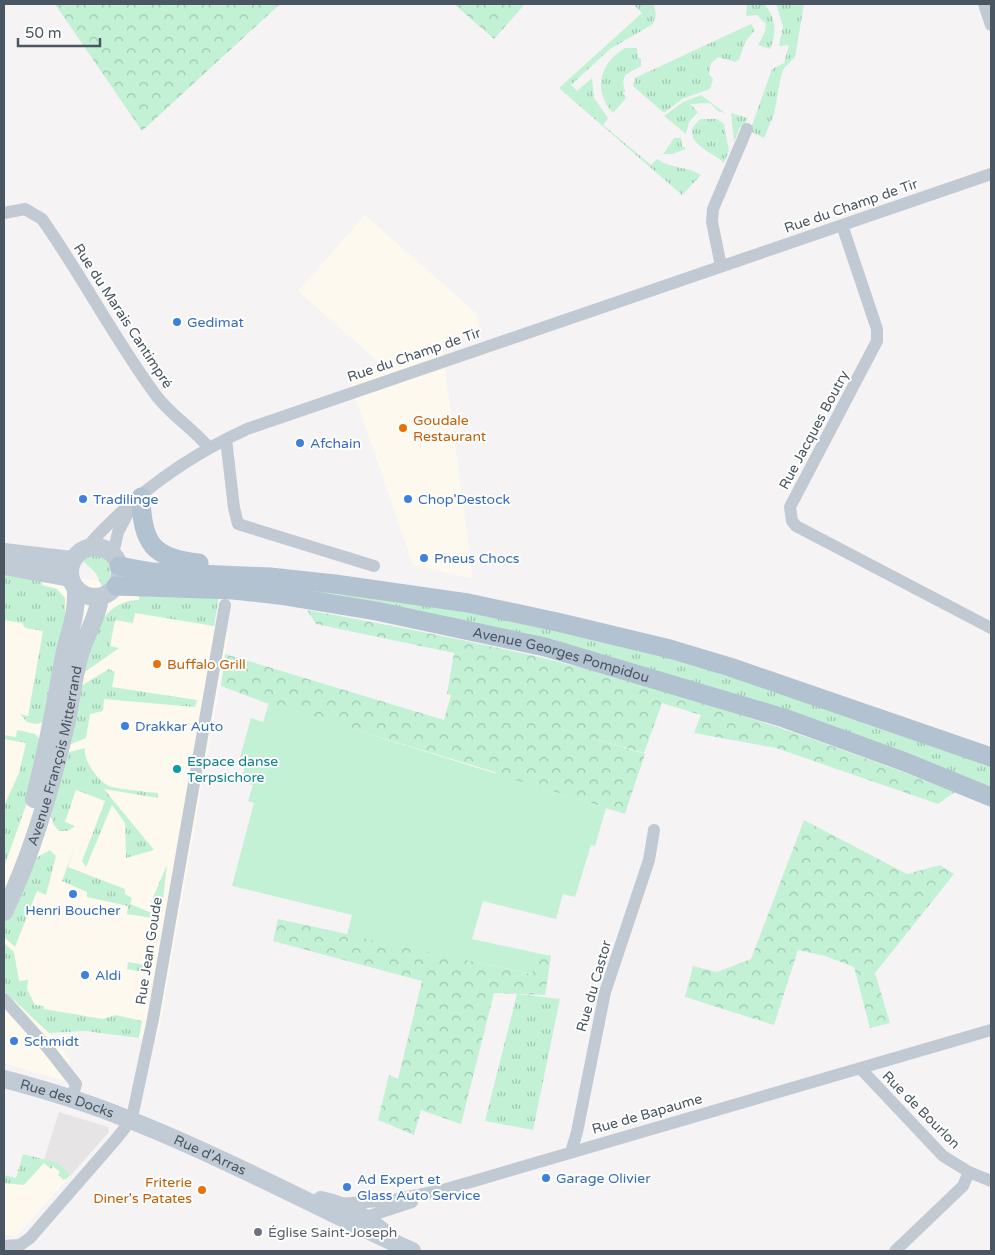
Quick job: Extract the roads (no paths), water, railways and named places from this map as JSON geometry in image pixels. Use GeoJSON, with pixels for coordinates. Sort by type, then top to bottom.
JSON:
{"type":"FeatureCollection","features":[{"type":"Feature","properties":{"kind":"main road"},"geometry":{"type":"LineString","coordinates":[[137,500],[146,533],[156,548],[169,558],[187,562],[309,574],[335,584]]}},
{"type":"Feature","properties":{"kind":"main road"},"geometry":{"type":"LineString","coordinates":[[4,552],[72,560],[86,548],[100,548],[116,560],[120,575],[116,586],[109,593],[100,597],[87,596],[73,584],[4,566]]}},
{"type":"Feature","properties":{"kind":"main road"},"geometry":{"type":"LineString","coordinates":[[72,560],[73,584]]}},
{"type":"Feature","properties":{"kind":"main road","name":"Avenue Georges Pompidou"},"geometry":{"type":"LineString","coordinates":[[116,560],[152,572],[270,577],[335,584],[468,603],[670,650],[810,694],[991,758]]}},
{"type":"Feature","properties":{"kind":"main road","name":"Avenue François Mitterrand"},"geometry":{"type":"LineString","coordinates":[[4,884],[38,784],[67,645],[74,624],[73,584]]}},
{"type":"Feature","properties":{"kind":"main road","name":"Avenue Georges Pompidou"},"geometry":{"type":"LineString","coordinates":[[116,586],[204,588],[279,595],[376,611],[545,648],[784,718],[879,752],[991,797]]}},
{"type":"Feature","properties":{"kind":"main road","name":"Avenue François Mitterrand"},"geometry":{"type":"LineString","coordinates":[[4,912],[25,861],[52,779],[66,723],[80,652],[99,606],[100,597]]}},
{"type":"Feature","properties":{"kind":"main road","name":"Rue des Docks"},"geometry":{"type":"LineString","coordinates":[[4,1078],[72,1098],[131,1120]]}},
{"type":"Feature","properties":{"kind":"main road","name":"Rue d'Arras"},"geometry":{"type":"LineString","coordinates":[[131,1120],[288,1192],[345,1221],[366,1224]]}},
{"type":"Feature","properties":{"kind":"main road","name":"Rue d'Arras"},"geometry":{"type":"LineString","coordinates":[[288,1192],[337,1204],[405,1248]]}},
{"type":"Feature","properties":{"kind":"street"},"geometry":{"type":"LineString","coordinates":[[984,4],[991,25]]}},
{"type":"Feature","properties":{"kind":"street"},"geometry":{"type":"LineString","coordinates":[[721,266],[712,222],[712,209],[747,129]]}},
{"type":"Feature","properties":{"kind":"street","name":"Rue du Champ de Tir"},"geometry":{"type":"LineString","coordinates":[[86,548],[112,520],[209,448],[266,422],[991,174]]}},
{"type":"Feature","properties":{"kind":"street","name":"Rue du Marais Cantimpré"},"geometry":{"type":"LineString","coordinates":[[4,213],[21,209],[39,216],[110,328],[155,394],[172,412],[195,430],[209,448]]}},
{"type":"Feature","properties":{"kind":"street","name":"Rue Jacques Boutry"},"geometry":{"type":"LineString","coordinates":[[842,225],[877,329],[877,341],[790,507],[792,522],[796,526],[991,628]]}},
{"type":"Feature","properties":{"kind":"street"},"geometry":{"type":"LineString","coordinates":[[226,439],[234,508],[238,524],[374,566]]}},
{"type":"Feature","properties":{"kind":"street"},"geometry":{"type":"LineString","coordinates":[[116,560],[118,532],[137,500]]}},
{"type":"Feature","properties":{"kind":"street","name":"Rue Jean Goude"},"geometry":{"type":"LineString","coordinates":[[4,1246],[20,1245],[30,1238],[131,1120],[138,1097],[153,1019],[225,605]]}},
{"type":"Feature","properties":{"kind":"street","name":"Rue du Castor"},"geometry":{"type":"LineString","coordinates":[[571,1152],[577,1132],[606,992],[649,860],[654,830]]}},
{"type":"Feature","properties":{"kind":"street"},"geometry":{"type":"LineString","coordinates":[[4,999],[48,1047],[76,1084],[72,1098]]}},
{"type":"Feature","properties":{"kind":"street","name":"Rue de Bapaume"},"geometry":{"type":"LineString","coordinates":[[366,1224],[443,1190],[991,1030]]}},
{"type":"Feature","properties":{"kind":"street","name":"Rue de Bourlon"},"geometry":{"type":"LineString","coordinates":[[860,1068],[943,1156],[969,1172],[991,1181]]}},
{"type":"Feature","properties":{"kind":"street"},"geometry":{"type":"LineString","coordinates":[[895,1251],[963,1186],[969,1172]]}},
{"type":"Feature","properties":{"kind":"street","name":"Rue de Bapaume"},"geometry":{"type":"LineString","coordinates":[[337,1204],[382,1201],[443,1190]]}},
{"type":"Feature","properties":{"kind":"street"},"geometry":{"type":"LineString","coordinates":[[366,1224],[382,1201]]}},
{"type":"Feature","properties":{"kind":"place","name":"Gedimat"},"geometry":{"type":"Point","coordinates":[177,322]}},
{"type":"Feature","properties":{"kind":"place","name":"Goudale Restaurant"},"geometry":{"type":"Point","coordinates":[403,428]}},
{"type":"Feature","properties":{"kind":"place","name":"Afchain"},"geometry":{"type":"Point","coordinates":[300,443]}},
{"type":"Feature","properties":{"kind":"place","name":"Tradilinge"},"geometry":{"type":"Point","coordinates":[83,499]}},
{"type":"Feature","properties":{"kind":"place","name":"Chop'Destock"},"geometry":{"type":"Point","coordinates":[408,499]}},
{"type":"Feature","properties":{"kind":"place","name":"Pneus Chocs"},"geometry":{"type":"Point","coordinates":[424,558]}},
{"type":"Feature","properties":{"kind":"place","name":"Buffalo Grill"},"geometry":{"type":"Point","coordinates":[157,664]}},
{"type":"Feature","properties":{"kind":"place","name":"Drakkar Auto"},"geometry":{"type":"Point","coordinates":[125,726]}},
{"type":"Feature","properties":{"kind":"place","name":"Espace danse Terpsichore"},"geometry":{"type":"Point","coordinates":[177,769]}},
{"type":"Feature","properties":{"kind":"place","name":"Henri Boucher"},"geometry":{"type":"Point","coordinates":[73,894]}},
{"type":"Feature","properties":{"kind":"place","name":"Aldi"},"geometry":{"type":"Point","coordinates":[85,975]}},
{"type":"Feature","properties":{"kind":"place","name":"Schmidt"},"geometry":{"type":"Point","coordinates":[14,1041]}},
{"type":"Feature","properties":{"kind":"place","name":"Garage Olivier"},"geometry":{"type":"Point","coordinates":[546,1178]}},
{"type":"Feature","properties":{"kind":"place","name":"Ad Expert et Glass Auto Service"},"geometry":{"type":"Point","coordinates":[347,1187]}},
{"type":"Feature","properties":{"kind":"place","name":"Friterie Diner's Patates"},"geometry":{"type":"Point","coordinates":[202,1190]}},
{"type":"Feature","properties":{"kind":"place","name":"Église Saint-Joseph"},"geometry":{"type":"Point","coordinates":[258,1232]}}]}
